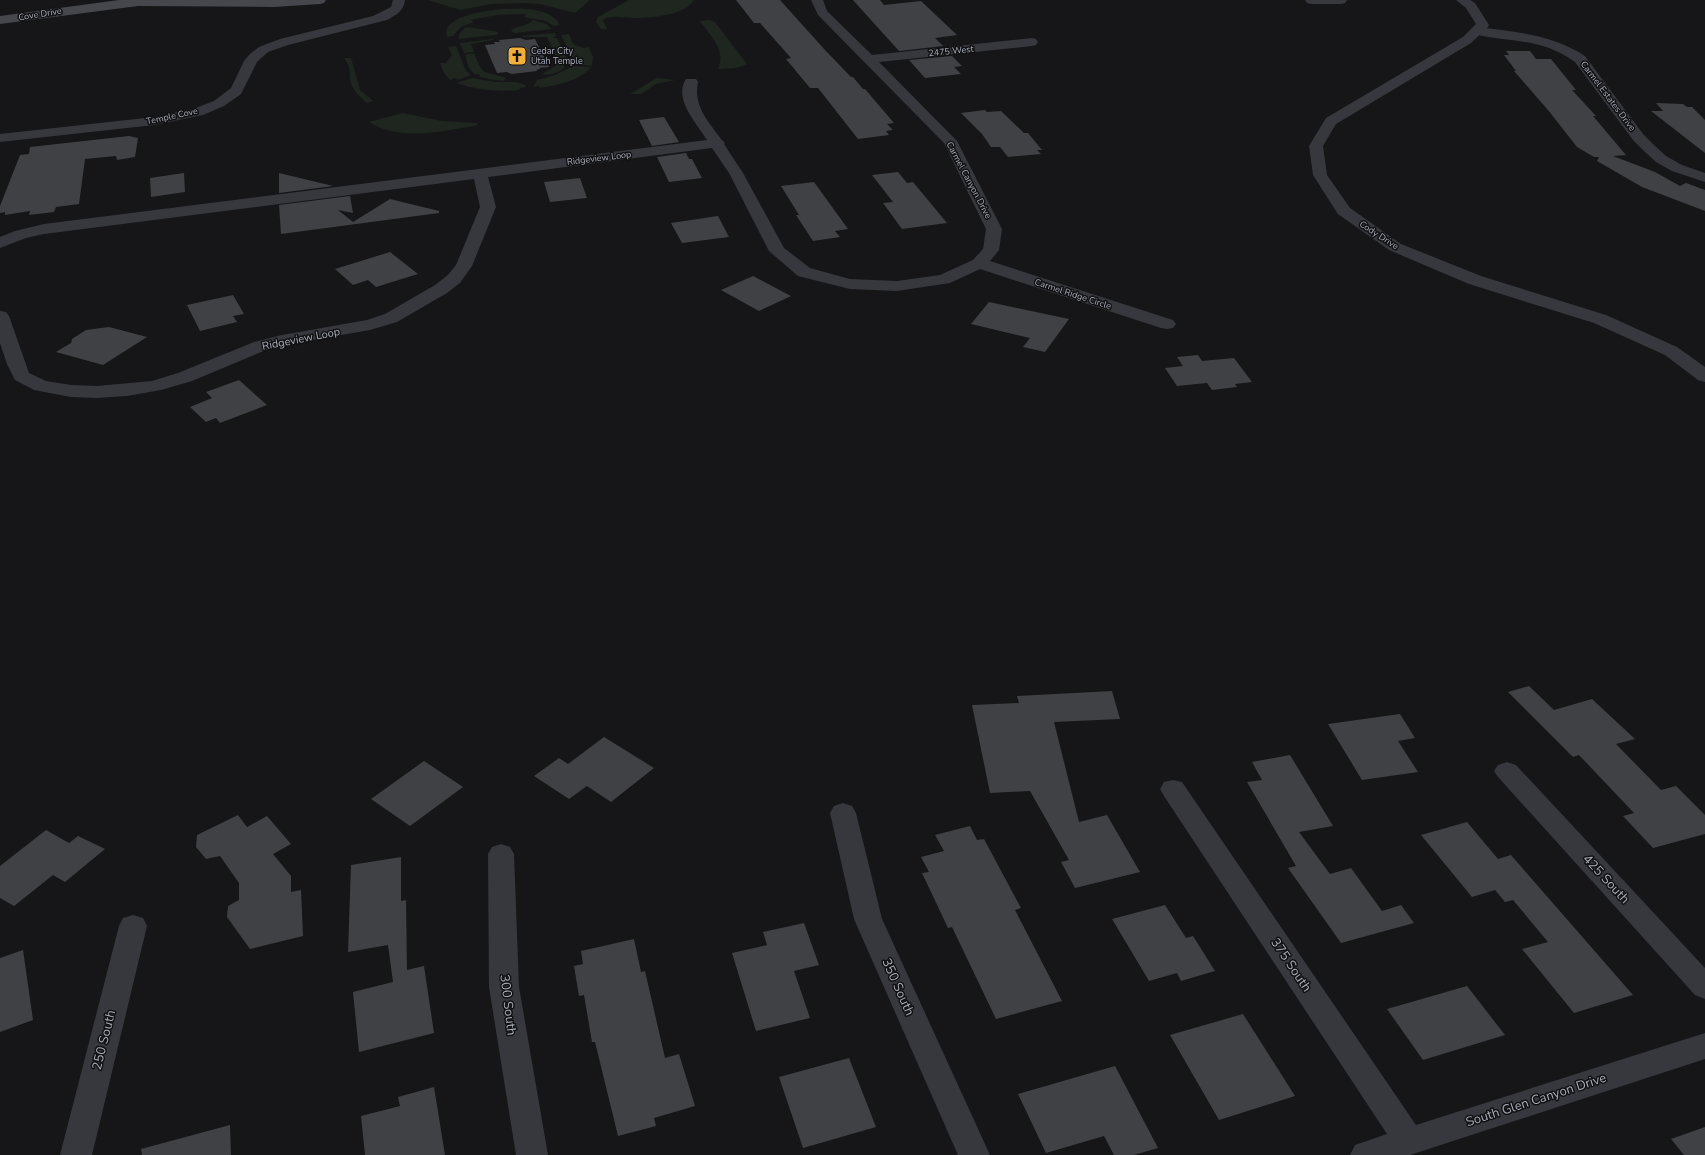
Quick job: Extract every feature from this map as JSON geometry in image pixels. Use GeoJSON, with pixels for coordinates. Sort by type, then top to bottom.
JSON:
{"type":"FeatureCollection","features":[{"type":"Feature","properties":{"kind":"main road","name":"Cove Drive"},"geometry":{"type":"LineString","coordinates":[[0,20],[89,7],[132,3],[179,2],[263,4],[320,0]]}},
{"type":"Feature","properties":{"kind":"street","name":"Temple Cove"},"geometry":{"type":"LineString","coordinates":[[0,138],[154,121],[201,110],[222,101],[235,91],[239,86],[250,60],[260,51],[279,44],[380,18],[396,9],[399,5],[399,0]]}},
{"type":"Feature","properties":{"kind":"street","name":"Carmel Canyon Drive"},"geometry":{"type":"LineString","coordinates":[[691,82],[688,91],[691,105],[718,143],[736,173],[777,251],[804,272],[850,284],[897,286],[944,279],[979,263],[991,250],[994,229],[950,141],[822,12],[817,0]]}},
{"type":"Feature","properties":{"kind":"street"},"geometry":{"type":"LineString","coordinates":[[1310,0],[1341,0]]}},
{"type":"Feature","properties":{"kind":"street"},"geometry":{"type":"LineString","coordinates":[[1462,0],[1472,6],[1482,25],[1477,30]]}},
{"type":"Feature","properties":{"kind":"street","name":"Carmel Estates Drive"},"geometry":{"type":"LineString","coordinates":[[1477,30],[1549,43],[1571,52],[1580,59],[1638,137],[1650,149],[1661,159],[1677,168],[1705,178]]}},
{"type":"Feature","properties":{"kind":"street","name":"Cody Drive"},"geometry":{"type":"LineString","coordinates":[[1477,30],[1467,40],[1331,120],[1316,146],[1320,175],[1344,211],[1396,247],[1475,280],[1600,319],[1671,350],[1705,376]]}},
{"type":"Feature","properties":{"kind":"street","name":"2475 West"},"geometry":{"type":"LineString","coordinates":[[869,60],[1032,42]]}},
{"type":"Feature","properties":{"kind":"street","name":"Ridgeview Loop"},"geometry":{"type":"LineString","coordinates":[[0,243],[21,234],[44,229],[718,143]]}},
{"type":"Feature","properties":{"kind":"street","name":"Ridgeview Loop"},"geometry":{"type":"LineString","coordinates":[[0,316],[16,364],[22,376],[41,386],[71,391],[96,392],[127,390],[154,386],[185,377],[260,346],[282,340],[370,325],[391,318],[441,289],[454,279],[464,266],[488,207],[480,173]]}},
{"type":"Feature","properties":{"kind":"street","name":"Carmel Ridge Circle"},"geometry":{"type":"LineString","coordinates":[[979,263],[1167,324]]}},
{"type":"Feature","properties":{"kind":"street","name":"425 South"},"geometry":{"type":"LineString","coordinates":[[1507,771],[1705,987]]}},
{"type":"Feature","properties":{"kind":"street","name":"375 South"},"geometry":{"type":"LineString","coordinates":[[1173,789],[1409,1141]]}},
{"type":"Feature","properties":{"kind":"street","name":"350 South"},"geometry":{"type":"LineString","coordinates":[[843,813],[868,919],[974,1155]]}},
{"type":"Feature","properties":{"kind":"street","name":"300 South"},"geometry":{"type":"LineString","coordinates":[[501,854],[504,988],[532,1155]]}},
{"type":"Feature","properties":{"kind":"street","name":"250 South"},"geometry":{"type":"LineString","coordinates":[[76,1155],[133,926]]}},
{"type":"Feature","properties":{"kind":"street","name":"South Glen Canyon Drive"},"geometry":{"type":"LineString","coordinates":[[1366,1155],[1705,1046]]}},
{"type":"Feature","properties":{"kind":"shaded area"},"geometry":{"type":"Polygon","coordinates":[[[428,0],[589,1],[575,13],[540,4],[524,3],[491,4],[460,10],[428,0]]]}},
{"type":"Feature","properties":{"kind":"shaded area"},"geometry":{"type":"Polygon","coordinates":[[[629,0],[694,0],[684,9],[670,14],[640,18],[606,18],[603,20],[607,29],[601,29],[596,22],[598,17],[629,0]]]}},
{"type":"Feature","properties":{"kind":"shaded area"},"geometry":{"type":"Polygon","coordinates":[[[500,9],[524,9],[549,14],[560,25],[554,26],[546,21],[524,17],[526,14],[497,15],[470,20],[474,22],[461,27],[453,36],[447,37],[447,30],[450,24],[457,19],[476,13],[500,9]]]}},
{"type":"Feature","properties":{"kind":"shaded area"},"geometry":{"type":"Polygon","coordinates":[[[533,20],[546,24],[552,29],[515,33],[511,31],[528,24],[533,20]]]}},
{"type":"Feature","properties":{"kind":"shaded area"},"geometry":{"type":"Polygon","coordinates":[[[709,20],[715,22],[747,64],[737,68],[718,69],[720,62],[719,50],[700,21],[709,20]]]}},
{"type":"Feature","properties":{"kind":"shaded area"},"geometry":{"type":"Polygon","coordinates":[[[466,27],[499,33],[495,35],[458,39],[460,33],[466,27]]]}},
{"type":"Feature","properties":{"kind":"shaded area"},"geometry":{"type":"Polygon","coordinates":[[[555,33],[556,36],[552,38],[557,38],[568,60],[558,61],[547,37],[522,36],[555,33]]]}},
{"type":"Feature","properties":{"kind":"shaded area"},"geometry":{"type":"Polygon","coordinates":[[[569,34],[573,44],[583,48],[589,47],[593,57],[592,66],[572,64],[572,58],[561,35],[569,34]]]}},
{"type":"Feature","properties":{"kind":"shaded area"},"geometry":{"type":"Polygon","coordinates":[[[493,39],[471,44],[474,52],[464,53],[460,43],[493,39]]]}},
{"type":"Feature","properties":{"kind":"shaded area"},"geometry":{"type":"Polygon","coordinates":[[[456,46],[466,71],[471,75],[458,80],[455,78],[450,80],[444,73],[440,63],[446,63],[452,55],[448,47],[456,46]]]}},
{"type":"Feature","properties":{"kind":"shaded area"},"geometry":{"type":"Polygon","coordinates":[[[474,53],[480,67],[483,70],[506,78],[503,81],[483,78],[480,77],[479,74],[474,74],[469,68],[465,55],[474,53]]]}},
{"type":"Feature","properties":{"kind":"shaded area"},"geometry":{"type":"Polygon","coordinates":[[[344,58],[351,58],[360,90],[373,101],[367,103],[354,89],[350,82],[349,68],[344,58]]]}},
{"type":"Feature","properties":{"kind":"shaded area"},"geometry":{"type":"Polygon","coordinates":[[[568,61],[568,64],[564,65],[565,67],[557,72],[548,75],[542,74],[554,67],[558,62],[568,61]]]}},
{"type":"Feature","properties":{"kind":"shaded area"},"geometry":{"type":"Polygon","coordinates":[[[573,66],[591,67],[581,76],[568,82],[540,88],[539,86],[533,87],[537,80],[555,75],[573,66]]]}},
{"type":"Feature","properties":{"kind":"shaded area"},"geometry":{"type":"Polygon","coordinates":[[[472,78],[496,82],[517,82],[525,85],[526,87],[520,88],[519,90],[495,91],[479,89],[456,83],[472,78]]]}},
{"type":"Feature","properties":{"kind":"shaded area"},"geometry":{"type":"Polygon","coordinates":[[[657,78],[675,80],[656,84],[641,94],[630,94],[657,78]]]}},
{"type":"Feature","properties":{"kind":"shaded area"},"geometry":{"type":"Polygon","coordinates":[[[403,113],[442,121],[477,123],[477,125],[447,131],[406,133],[381,128],[369,122],[403,113]]]}},
{"type":"Feature","properties":{"kind":"building"},"geometry":{"type":"Polygon","coordinates":[[[736,0],[780,0],[825,50],[851,77],[853,77],[863,89],[865,89],[894,123],[887,124],[893,130],[886,131],[889,135],[858,139],[818,88],[810,88],[786,59],[791,58],[760,23],[754,23],[736,0]]]}},
{"type":"Feature","properties":{"kind":"building"},"geometry":{"type":"Polygon","coordinates":[[[853,0],[880,0],[884,5],[921,1],[957,35],[935,38],[943,46],[899,51],[853,0]]]}},
{"type":"Feature","properties":{"kind":"building","name":"Cedar City Utah Temple"},"geometry":{"type":"Polygon","coordinates":[[[520,38],[526,40],[535,39],[549,67],[539,68],[540,69],[536,70],[537,71],[512,74],[507,72],[497,73],[485,45],[495,44],[494,42],[500,42],[499,40],[520,38]]]}},
{"type":"Feature","properties":{"kind":"building"},"geometry":{"type":"Polygon","coordinates":[[[1506,51],[1530,51],[1536,59],[1551,59],[1576,90],[1572,90],[1596,116],[1593,116],[1626,155],[1613,156],[1655,172],[1680,186],[1686,183],[1705,190],[1705,211],[1642,187],[1597,161],[1599,157],[1594,157],[1577,147],[1548,110],[1514,71],[1516,71],[1504,55],[1509,55],[1506,51]]]}},
{"type":"Feature","properties":{"kind":"building"},"geometry":{"type":"Polygon","coordinates":[[[952,56],[962,66],[954,67],[961,74],[925,78],[909,60],[952,56]]]}},
{"type":"Feature","properties":{"kind":"building"},"geometry":{"type":"Polygon","coordinates":[[[1656,103],[1683,104],[1687,107],[1692,107],[1705,120],[1705,153],[1651,111],[1663,111],[1656,103]]]}},
{"type":"Feature","properties":{"kind":"building"},"geometry":{"type":"Polygon","coordinates":[[[985,110],[987,112],[1001,111],[1024,133],[1028,133],[1042,150],[1037,150],[1041,154],[1008,157],[1000,147],[991,147],[982,134],[961,113],[985,110]]]}},
{"type":"Feature","properties":{"kind":"building"},"geometry":{"type":"Polygon","coordinates":[[[664,117],[679,142],[652,146],[639,120],[664,117]]]}},
{"type":"Feature","properties":{"kind":"building"},"geometry":{"type":"Polygon","coordinates":[[[129,136],[138,138],[135,157],[117,160],[116,156],[85,159],[79,204],[56,207],[54,212],[29,215],[30,211],[5,215],[5,212],[0,213],[0,206],[20,155],[29,154],[30,147],[129,136]]]}},
{"type":"Feature","properties":{"kind":"building"},"geometry":{"type":"Polygon","coordinates":[[[686,153],[689,159],[692,159],[702,178],[669,182],[657,157],[686,153]]]}},
{"type":"Feature","properties":{"kind":"building"},"geometry":{"type":"Polygon","coordinates":[[[898,172],[907,183],[913,182],[947,223],[902,229],[883,203],[893,202],[872,175],[898,172]]]}},
{"type":"Feature","properties":{"kind":"building"},"geometry":{"type":"Polygon","coordinates":[[[184,173],[185,192],[151,197],[150,178],[184,173]]]}},
{"type":"Feature","properties":{"kind":"building"},"geometry":{"type":"Polygon","coordinates":[[[279,173],[333,186],[279,193],[279,173]]]}},
{"type":"Feature","properties":{"kind":"building"},"geometry":{"type":"Polygon","coordinates":[[[580,178],[587,198],[550,202],[544,182],[580,178]]]}},
{"type":"Feature","properties":{"kind":"building"},"geometry":{"type":"Polygon","coordinates":[[[814,182],[848,229],[835,231],[840,237],[813,241],[796,215],[799,215],[781,186],[814,182]]]}},
{"type":"Feature","properties":{"kind":"building"},"geometry":{"type":"Polygon","coordinates":[[[350,196],[353,213],[338,210],[353,222],[390,199],[439,211],[439,213],[281,234],[279,205],[350,196]]]}},
{"type":"Feature","properties":{"kind":"building"},"geometry":{"type":"Polygon","coordinates":[[[718,216],[729,237],[682,243],[671,223],[718,216]]]}},
{"type":"Feature","properties":{"kind":"building"},"geometry":{"type":"Polygon","coordinates":[[[390,252],[418,274],[376,287],[368,280],[353,285],[335,269],[390,252]]]}},
{"type":"Feature","properties":{"kind":"building"},"geometry":{"type":"Polygon","coordinates":[[[753,276],[791,296],[759,311],[721,290],[753,276]]]}},
{"type":"Feature","properties":{"kind":"building"},"geometry":{"type":"Polygon","coordinates":[[[233,295],[244,314],[233,316],[237,322],[200,331],[187,305],[233,295]]]}},
{"type":"Feature","properties":{"kind":"building"},"geometry":{"type":"Polygon","coordinates":[[[989,302],[1069,319],[1045,352],[1023,347],[1030,338],[971,324],[989,302]]]}},
{"type":"Feature","properties":{"kind":"building"},"geometry":{"type":"Polygon","coordinates":[[[109,327],[147,337],[103,365],[56,352],[71,343],[72,339],[86,330],[109,327]]]}},
{"type":"Feature","properties":{"kind":"building"},"geometry":{"type":"Polygon","coordinates":[[[1198,355],[1202,361],[1234,358],[1252,382],[1235,384],[1237,387],[1212,390],[1207,383],[1177,386],[1165,368],[1183,366],[1177,357],[1198,355]]]}},
{"type":"Feature","properties":{"kind":"building"},"geometry":{"type":"Polygon","coordinates":[[[239,380],[267,405],[220,423],[216,418],[206,422],[190,407],[212,398],[206,392],[239,380]]]}},
{"type":"Feature","properties":{"kind":"building"},"geometry":{"type":"Polygon","coordinates":[[[1529,686],[1554,710],[1592,699],[1635,739],[1616,744],[1661,790],[1676,786],[1705,815],[1705,834],[1653,848],[1623,816],[1634,813],[1579,755],[1573,757],[1508,692],[1529,686]]]}},
{"type":"Feature","properties":{"kind":"building"},"geometry":{"type":"Polygon","coordinates":[[[1112,691],[1120,719],[1054,722],[1079,822],[1107,815],[1140,872],[1075,888],[1061,862],[1069,860],[1030,791],[990,793],[972,705],[1019,703],[1017,696],[1112,691]]]}},
{"type":"Feature","properties":{"kind":"building"},"geometry":{"type":"Polygon","coordinates":[[[1400,714],[1415,738],[1398,741],[1418,772],[1362,780],[1328,724],[1400,714]]]}},
{"type":"Feature","properties":{"kind":"building"},"geometry":{"type":"Polygon","coordinates":[[[604,737],[654,768],[611,802],[587,786],[569,799],[534,776],[559,758],[568,764],[604,737]]]}},
{"type":"Feature","properties":{"kind":"building"},"geometry":{"type":"Polygon","coordinates":[[[1290,755],[1333,826],[1299,832],[1330,874],[1351,868],[1382,911],[1401,905],[1414,923],[1341,943],[1288,868],[1296,866],[1247,782],[1262,780],[1252,762],[1290,755]]]}},
{"type":"Feature","properties":{"kind":"building"},"geometry":{"type":"Polygon","coordinates":[[[424,761],[463,787],[410,826],[371,799],[424,761]]]}},
{"type":"Feature","properties":{"kind":"building"},"geometry":{"type":"Polygon","coordinates":[[[238,815],[247,827],[267,816],[291,844],[273,854],[291,876],[291,892],[301,890],[303,936],[250,949],[227,917],[228,906],[239,900],[239,883],[220,856],[206,859],[196,847],[197,835],[238,815]]]}},
{"type":"Feature","properties":{"kind":"building"},"geometry":{"type":"Polygon","coordinates":[[[1467,822],[1498,859],[1511,855],[1633,995],[1574,1013],[1522,949],[1548,942],[1513,900],[1505,902],[1495,890],[1472,897],[1421,835],[1467,822]]]}},
{"type":"Feature","properties":{"kind":"building"},"geometry":{"type":"Polygon","coordinates":[[[970,826],[977,840],[984,839],[1021,908],[1015,910],[1062,1001],[996,1019],[952,927],[948,928],[922,873],[929,872],[921,857],[944,851],[935,835],[970,826]]]}},
{"type":"Feature","properties":{"kind":"building"},"geometry":{"type":"Polygon","coordinates":[[[46,830],[69,843],[78,836],[105,849],[65,882],[53,875],[14,906],[0,898],[0,866],[46,830]]]}},
{"type":"Feature","properties":{"kind":"building"},"geometry":{"type":"Polygon","coordinates":[[[401,857],[401,901],[406,900],[407,970],[424,966],[434,1033],[359,1052],[353,992],[393,982],[388,945],[348,952],[351,865],[401,857]]]}},
{"type":"Feature","properties":{"kind":"building"},"geometry":{"type":"Polygon","coordinates":[[[1165,905],[1186,938],[1193,936],[1215,971],[1181,981],[1177,973],[1149,981],[1112,919],[1165,905]]]}},
{"type":"Feature","properties":{"kind":"building"},"geometry":{"type":"Polygon","coordinates":[[[804,923],[819,965],[794,971],[810,1018],[756,1031],[732,953],[767,945],[763,932],[804,923]]]}},
{"type":"Feature","properties":{"kind":"building"},"geometry":{"type":"Polygon","coordinates":[[[634,939],[641,972],[645,971],[665,1058],[679,1054],[695,1106],[654,1118],[656,1126],[618,1136],[595,1042],[592,1042],[584,995],[579,996],[574,966],[583,964],[581,951],[634,939]]]}},
{"type":"Feature","properties":{"kind":"building"},"geometry":{"type":"Polygon","coordinates":[[[23,950],[33,1020],[0,1032],[0,958],[23,950]]]}},
{"type":"Feature","properties":{"kind":"building"},"geometry":{"type":"Polygon","coordinates":[[[1467,986],[1505,1035],[1423,1060],[1387,1009],[1467,986]]]}},
{"type":"Feature","properties":{"kind":"building"},"geometry":{"type":"Polygon","coordinates":[[[1243,1014],[1295,1096],[1219,1120],[1170,1035],[1243,1014]]]}},
{"type":"Feature","properties":{"kind":"building"},"geometry":{"type":"Polygon","coordinates":[[[849,1058],[876,1127],[803,1148],[779,1077],[849,1058]]]}},
{"type":"Feature","properties":{"kind":"building"},"geometry":{"type":"Polygon","coordinates":[[[1115,1066],[1158,1148],[1134,1155],[1114,1155],[1104,1136],[1046,1153],[1018,1094],[1115,1066]]]}},
{"type":"Feature","properties":{"kind":"building"},"geometry":{"type":"Polygon","coordinates":[[[434,1087],[445,1155],[365,1155],[361,1116],[400,1106],[398,1097],[434,1087]]]}},
{"type":"Feature","properties":{"kind":"building"},"geometry":{"type":"Polygon","coordinates":[[[230,1125],[231,1155],[142,1155],[141,1149],[230,1125]]]}},
{"type":"Feature","properties":{"kind":"building"},"geometry":{"type":"Polygon","coordinates":[[[1705,1127],[1705,1155],[1684,1155],[1671,1139],[1705,1127]]]}},
{"type":"Feature","properties":{"kind":"place","name":"Cedar City Utah Temple"},"geometry":{"type":"Point","coordinates":[517,56]}}]}
